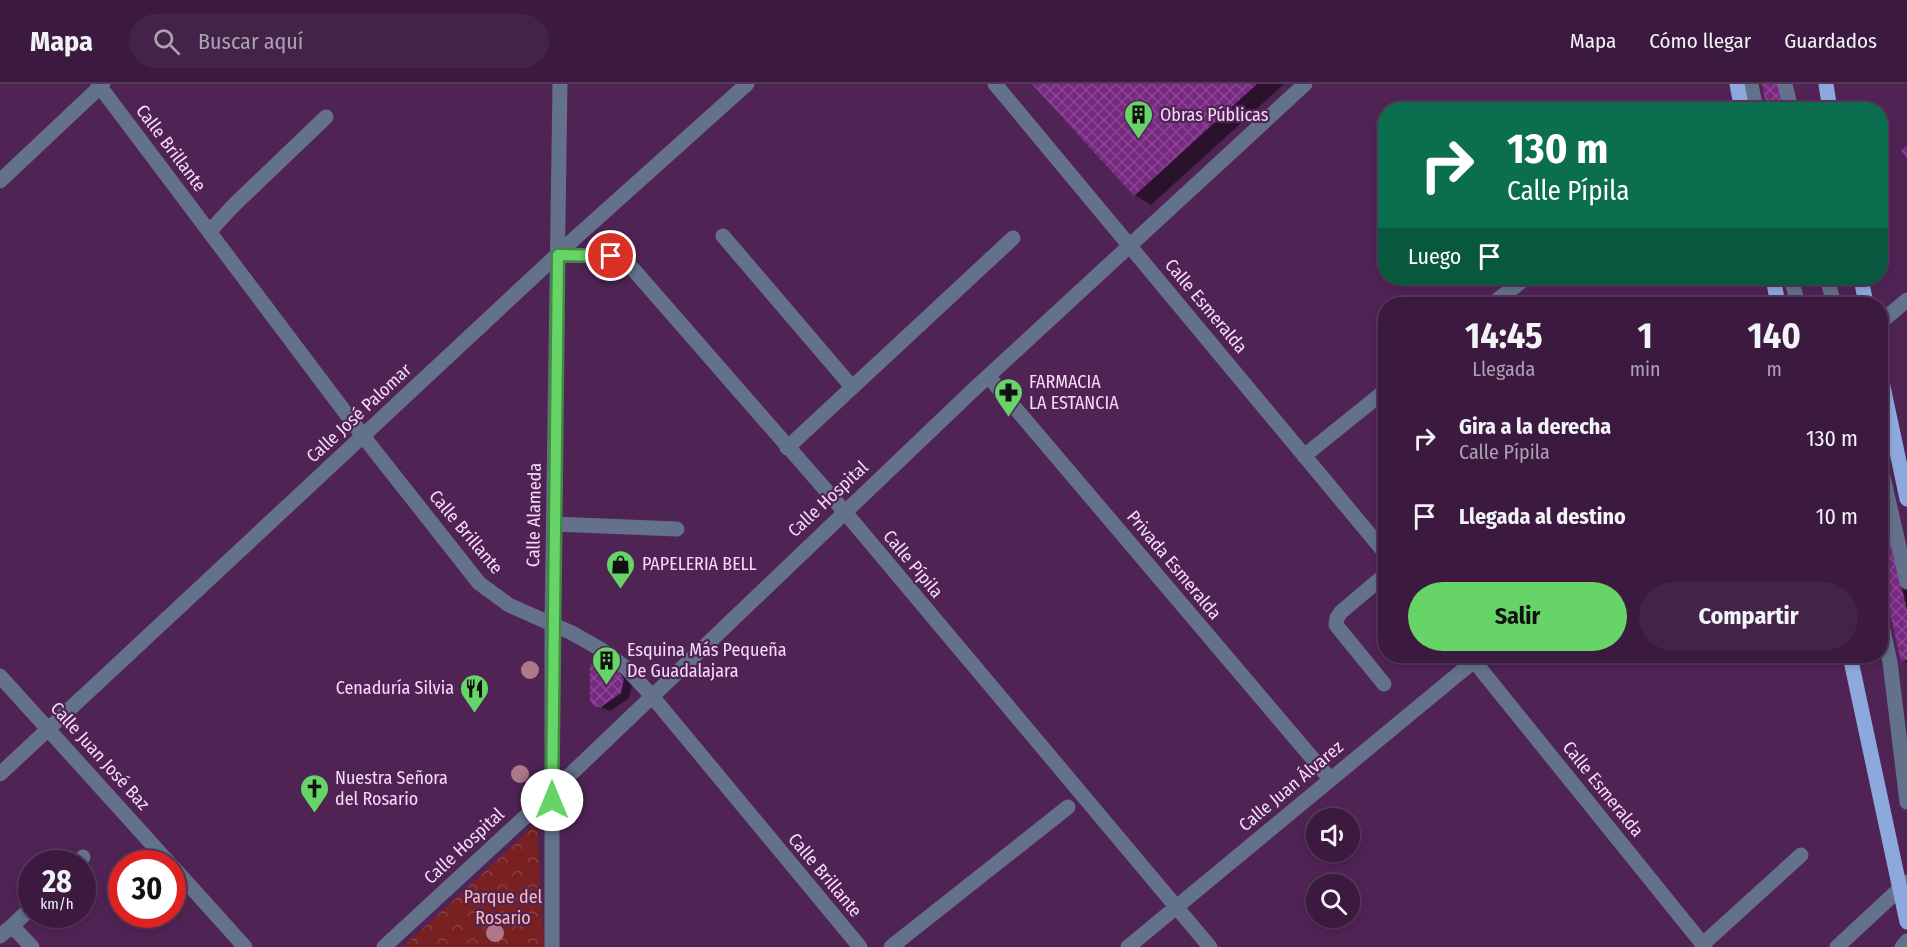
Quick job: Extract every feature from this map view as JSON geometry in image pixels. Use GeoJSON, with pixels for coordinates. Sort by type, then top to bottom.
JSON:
{"type":"FeatureCollection","features":[{"type":"Feature","properties":{"kind":"main road"},"geometry":{"type":"LineString","coordinates":[[1737,84],[1742,102]]}},
{"type":"Feature","properties":{"kind":"main road"},"geometry":{"type":"LineString","coordinates":[[1826,84],[1829,102]]}},
{"type":"Feature","properties":{"kind":"main road"},"geometry":{"type":"LineString","coordinates":[[1888,410],[1907,499]]}},
{"type":"Feature","properties":{"kind":"main road"},"geometry":{"type":"LineString","coordinates":[[1852,663],[1903,885],[1907,922]]}},
{"type":"Feature","properties":{"kind":"street","name":"Calle Alameda"},"geometry":{"type":"LineString","coordinates":[[552,947],[552,625],[560,84]]}},
{"type":"Feature","properties":{"kind":"street","name":"Calle José Palomar"},"geometry":{"type":"LineString","coordinates":[[0,774],[558,255],[747,84]]}},
{"type":"Feature","properties":{"kind":"street","name":"Calle Esmeralda"},"geometry":{"type":"LineString","coordinates":[[995,84],[1378,544]]}},
{"type":"Feature","properties":{"kind":"street","name":"Calle Hospital"},"geometry":{"type":"LineString","coordinates":[[384,947],[552,792],[651,695],[988,376],[1305,84]]}},
{"type":"Feature","properties":{"kind":"street"},"geometry":{"type":"LineString","coordinates":[[1746,102],[1750,84]]}},
{"type":"Feature","properties":{"kind":"street"},"geometry":{"type":"LineString","coordinates":[[1785,84],[1789,102]]}},
{"type":"Feature","properties":{"kind":"street"},"geometry":{"type":"LineString","coordinates":[[0,181],[100,85]]}},
{"type":"Feature","properties":{"kind":"street","name":"Calle Brillante"},"geometry":{"type":"LineString","coordinates":[[100,85],[363,436],[479,583],[509,605],[602,650],[626,668],[651,695],[860,947]]}},
{"type":"Feature","properties":{"kind":"street"},"geometry":{"type":"LineString","coordinates":[[209,232],[326,117]]}},
{"type":"Feature","properties":{"kind":"street"},"geometry":{"type":"LineString","coordinates":[[723,236],[852,387]]}},
{"type":"Feature","properties":{"kind":"street"},"geometry":{"type":"LineString","coordinates":[[787,448],[1013,237]]}},
{"type":"Feature","properties":{"kind":"street","name":"Calle Pípila"},"geometry":{"type":"LineString","coordinates":[[558,255],[611,256],[633,269],[844,511],[1210,947]]}},
{"type":"Feature","properties":{"kind":"street"},"geometry":{"type":"LineString","coordinates":[[1501,297],[1517,285]]}},
{"type":"Feature","properties":{"kind":"street"},"geometry":{"type":"LineString","coordinates":[[1888,316],[1907,300]]}},
{"type":"Feature","properties":{"kind":"street","name":"Privada Esmeralda"},"geometry":{"type":"LineString","coordinates":[[988,376],[1330,779]]}},
{"type":"Feature","properties":{"kind":"street"},"geometry":{"type":"LineString","coordinates":[[1304,456],[1378,396]]}},
{"type":"Feature","properties":{"kind":"street"},"geometry":{"type":"LineString","coordinates":[[1888,499],[1907,582]]}},
{"type":"Feature","properties":{"kind":"street"},"geometry":{"type":"LineString","coordinates":[[554,524],[677,529]]}},
{"type":"Feature","properties":{"kind":"street"},"geometry":{"type":"LineString","coordinates":[[1378,581],[1341,612],[1336,625],[1384,684]]}},
{"type":"Feature","properties":{"kind":"street"},"geometry":{"type":"LineString","coordinates":[[1888,653],[1907,802]]}},
{"type":"Feature","properties":{"kind":"street","name":"Calle Juan Álvarez"},"geometry":{"type":"LineString","coordinates":[[1128,947],[1468,663]]}},
{"type":"Feature","properties":{"kind":"street","name":"Calle Esmeralda"},"geometry":{"type":"LineString","coordinates":[[1480,663],[1704,945]]}},
{"type":"Feature","properties":{"kind":"street","name":"Calle Juan José Baz"},"geometry":{"type":"LineString","coordinates":[[0,676],[159,850]]}},
{"type":"Feature","properties":{"kind":"street"},"geometry":{"type":"LineString","coordinates":[[891,947],[1068,807]]}},
{"type":"Feature","properties":{"kind":"street"},"geometry":{"type":"LineString","coordinates":[[1704,945],[1801,855]]}},
{"type":"Feature","properties":{"kind":"street","name":"Calle Juan José Baz"},"geometry":{"type":"LineString","coordinates":[[186,881],[245,947]]}},
{"type":"Feature","properties":{"kind":"street"},"geometry":{"type":"LineString","coordinates":[[1837,947],[1903,885]]}},
{"type":"Feature","properties":{"kind":"street"},"geometry":{"type":"LineString","coordinates":[[18,920],[6,931],[32,947]]}},
{"type":"Feature","properties":{"kind":"street"},"geometry":{"type":"LineString","coordinates":[[1902,947],[1907,941]]}},
{"type":"Feature","properties":{"kind":"green space","name":"Parque del Rosario"},"geometry":{"type":"Polygon","coordinates":[[[537,823],[544,947],[403,947],[537,823]]]}},
{"type":"Feature","properties":{"kind":"building","name":"Obras Públicas"},"geometry":{"type":"Polygon","coordinates":[[[1032,84],[1257,84],[1134,196],[1032,84]]]}},
{"type":"Feature","properties":{"kind":"building"},"geometry":{"type":"Polygon","coordinates":[[[1762,84],[1779,84],[1783,102],[1765,102],[1762,84]]]}},
{"type":"Feature","properties":{"kind":"building"},"geometry":{"type":"Polygon","coordinates":[[[1907,146],[1907,158],[1901,151],[1907,146]]]}},
{"type":"Feature","properties":{"kind":"building"},"geometry":{"type":"Polygon","coordinates":[[[1888,528],[1907,610],[1907,660],[1901,662],[1888,604],[1888,528]]]}},
{"type":"Feature","properties":{"kind":"building","name":"Esquina Más Pequeña De Guadalajara"},"geometry":{"type":"Polygon","coordinates":[[[609,660],[624,679],[621,693],[601,707],[595,707],[590,701],[590,666],[593,661],[609,660]]]}},
{"type":"Feature","properties":{"kind":"place","name":"Obras Públicas"},"geometry":{"type":"Point","coordinates":[1139,140]}},
{"type":"Feature","properties":{"kind":"place","name":"FARMACIA LA ESTANCIA"},"geometry":{"type":"Point","coordinates":[1008,418]}},
{"type":"Feature","properties":{"kind":"place","name":"PAPELERIA BELL"},"geometry":{"type":"Point","coordinates":[621,590]}},
{"type":"Feature","properties":{"kind":"place","name":"Esquina Más Pequeña De Guadalajara"},"geometry":{"type":"Point","coordinates":[606,686]}},
{"type":"Feature","properties":{"kind":"place","name":"Cenaduría Silvia"},"geometry":{"type":"Point","coordinates":[475,714]}},
{"type":"Feature","properties":{"kind":"place","name":"Nuestra Señora del Rosario"},"geometry":{"type":"Point","coordinates":[314,814]}},
{"type":"Feature","properties":{"kind":"route"},"geometry":{"type":"LineString","coordinates":[[552,800],[558,255],[611,256]]}}]}
